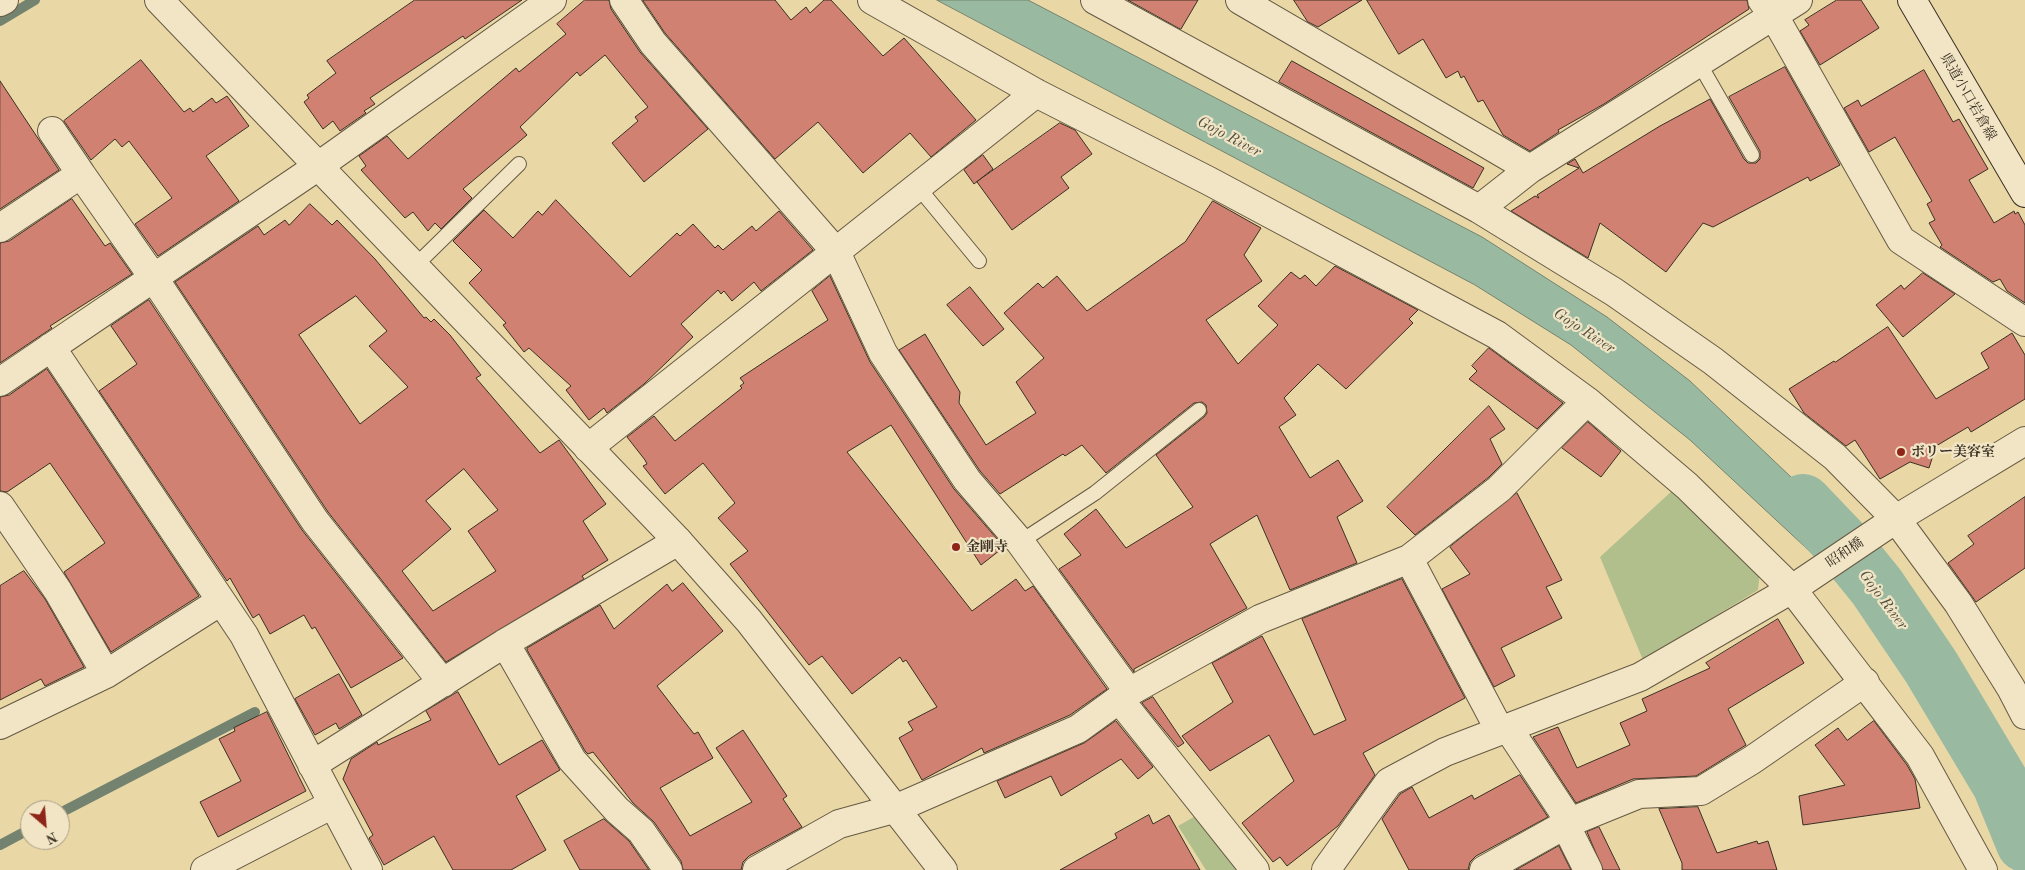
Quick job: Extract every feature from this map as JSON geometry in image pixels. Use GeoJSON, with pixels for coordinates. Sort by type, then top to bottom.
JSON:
{"type":"FeatureCollection","features":[{"type":"Feature","properties":{"kind":"street"},"geometry":{"type":"LineString","coordinates":[[0,2],[4,0]]}},
{"type":"Feature","properties":{"kind":"street"},"geometry":{"type":"LineString","coordinates":[[159,0],[317,167],[678,541],[749,621],[943,870]]}},
{"type":"Feature","properties":{"kind":"street"},"geometry":{"type":"LineString","coordinates":[[0,382],[317,167],[552,0]]}},
{"type":"Feature","properties":{"kind":"street"},"geometry":{"type":"LineString","coordinates":[[624,0],[653,43],[836,252],[883,353],[967,480],[1020,542],[1124,696],[1255,870]]}},
{"type":"Feature","properties":{"kind":"street"},"geometry":{"type":"LineString","coordinates":[[872,0],[1036,93],[1209,181],[1497,335],[1587,401],[1801,583],[1865,682],[1920,756],[1983,870]]}},
{"type":"Feature","properties":{"kind":"street"},"geometry":{"type":"LineString","coordinates":[[1095,0],[1479,209],[1614,292],[1713,361],[1835,457],[1888,524],[1958,603],[2011,688],[2025,715]]}},
{"type":"Feature","properties":{"kind":"street"},"geometry":{"type":"LineString","coordinates":[[1240,0],[1530,169]]}},
{"type":"Feature","properties":{"kind":"street"},"geometry":{"type":"LineString","coordinates":[[1479,209],[1530,169],[1699,63],[1768,8],[1798,0]]}},
{"type":"Feature","properties":{"kind":"street","name":"県道小口岩倉線"},"geometry":{"type":"LineString","coordinates":[[1912,0],[2021,175]]}},
{"type":"Feature","properties":{"kind":"street"},"geometry":{"type":"LineString","coordinates":[[1768,8],[1901,240],[2025,322]]}},
{"type":"Feature","properties":{"kind":"street"},"geometry":{"type":"LineString","coordinates":[[588,448],[1036,93]]}},
{"type":"Feature","properties":{"kind":"street"},"geometry":{"type":"LineString","coordinates":[[52,131],[153,277],[314,521],[443,683]]}},
{"type":"Feature","properties":{"kind":"street"},"geometry":{"type":"LineString","coordinates":[[0,228],[81,174]]}},
{"type":"Feature","properties":{"kind":"street"},"geometry":{"type":"LineString","coordinates":[[51,347],[244,635],[368,870]]}},
{"type":"Feature","properties":{"kind":"street"},"geometry":{"type":"LineString","coordinates":[[757,870],[839,824],[896,808],[1078,728],[1124,696],[1260,619],[1409,559],[1499,490],[1587,401]]}},
{"type":"Feature","properties":{"kind":"street","name":"昭和橋"},"geometry":{"type":"LineString","coordinates":[[1326,870],[1389,782],[1445,752],[1640,677],[1801,583],[1888,524],[2025,441]]}},
{"type":"Feature","properties":{"kind":"street"},"geometry":{"type":"LineString","coordinates":[[0,506],[8,536],[58,591],[106,674]]}},
{"type":"Feature","properties":{"kind":"street"},"geometry":{"type":"LineString","coordinates":[[312,765],[505,644],[678,541]]}},
{"type":"Feature","properties":{"kind":"street"},"geometry":{"type":"LineString","coordinates":[[1409,559],[1504,729],[1567,823],[1588,870]]}},
{"type":"Feature","properties":{"kind":"street"},"geometry":{"type":"LineString","coordinates":[[0,726],[106,674],[222,601]]}},
{"type":"Feature","properties":{"kind":"street"},"geometry":{"type":"LineString","coordinates":[[505,644],[572,760],[617,810],[641,831],[668,870]]}},
{"type":"Feature","properties":{"kind":"street"},"geometry":{"type":"LineString","coordinates":[[1484,870],[1567,823],[1639,794],[1701,791],[1752,760],[1865,682]]}},
{"type":"Feature","properties":{"kind":"street"},"geometry":{"type":"LineString","coordinates":[[205,870],[333,804]]}},
{"type":"Feature","properties":{"kind":"lane"},"geometry":{"type":"LineString","coordinates":[[1699,63],[1752,155]]}},
{"type":"Feature","properties":{"kind":"lane"},"geometry":{"type":"LineString","coordinates":[[414,267],[519,164]]}},
{"type":"Feature","properties":{"kind":"lane"},"geometry":{"type":"LineString","coordinates":[[918,187],[979,261]]}},
{"type":"Feature","properties":{"kind":"lane"},"geometry":{"type":"LineString","coordinates":[[1020,542],[1095,493],[1199,410]]}},
{"type":"Feature","properties":{"kind":"shaded area"},"geometry":{"type":"Polygon","coordinates":[[[1673,490],[1760,571],[1758,590],[1643,660],[1600,557],[1673,490]]]}},
{"type":"Feature","properties":{"kind":"shaded area"},"geometry":{"type":"Polygon","coordinates":[[[1199,814],[1243,870],[1206,870],[1178,826],[1199,814]]]}},
{"type":"Feature","properties":{"kind":"water"},"geometry":{"type":"Polygon","coordinates":[[[937,0],[1028,0],[1482,237],[1607,317],[1690,381],[1853,536],[1818,559],[1690,440],[1571,345],[1475,285],[937,0]]]}},
{"type":"Feature","properties":{"kind":"building"},"geometry":{"type":"Polygon","coordinates":[[[415,0],[522,0],[465,39],[463,36],[370,98],[375,104],[364,111],[366,113],[340,131],[333,121],[323,129],[304,102],[309,98],[307,95],[336,73],[327,61],[415,0]]]}},
{"type":"Feature","properties":{"kind":"building"},"geometry":{"type":"Polygon","coordinates":[[[585,0],[609,0],[611,9],[640,52],[708,129],[644,182],[612,143],[638,121],[635,117],[648,107],[605,55],[580,76],[577,72],[520,127],[527,135],[463,189],[472,198],[441,229],[435,223],[428,231],[413,212],[405,218],[361,170],[366,166],[359,156],[387,136],[408,159],[516,68],[519,72],[566,34],[557,24],[585,0]]]}},
{"type":"Feature","properties":{"kind":"building"},"geometry":{"type":"Polygon","coordinates":[[[643,0],[775,0],[791,20],[806,7],[810,13],[824,0],[831,0],[883,56],[904,38],[976,120],[931,157],[910,133],[863,173],[818,122],[775,159],[665,33],[643,0]]]}},
{"type":"Feature","properties":{"kind":"building"},"geometry":{"type":"Polygon","coordinates":[[[1128,0],[1198,0],[1181,29],[1128,0]]]}},
{"type":"Feature","properties":{"kind":"building"},"geometry":{"type":"Polygon","coordinates":[[[1294,0],[1362,0],[1318,27],[1308,22],[1294,0]]]}},
{"type":"Feature","properties":{"kind":"building"},"geometry":{"type":"Polygon","coordinates":[[[1367,0],[1747,0],[1749,9],[1604,104],[1558,130],[1559,132],[1530,151],[1503,135],[1483,100],[1478,102],[1464,76],[1461,78],[1458,71],[1446,78],[1423,39],[1399,54],[1367,0]]]}},
{"type":"Feature","properties":{"kind":"building"},"geometry":{"type":"Polygon","coordinates":[[[1837,0],[1861,0],[1879,28],[1820,65],[1800,31],[1809,25],[1805,20],[1837,0]]]}},
{"type":"Feature","properties":{"kind":"building"},"geometry":{"type":"Polygon","coordinates":[[[141,60],[184,112],[190,108],[193,112],[212,98],[216,103],[227,96],[249,126],[206,156],[239,201],[158,256],[135,224],[172,198],[129,141],[122,147],[115,139],[91,160],[64,121],[141,60]]]}},
{"type":"Feature","properties":{"kind":"building"},"geometry":{"type":"Polygon","coordinates":[[[1292,61],[1484,168],[1473,188],[1279,82],[1292,61]]]}},
{"type":"Feature","properties":{"kind":"building"},"geometry":{"type":"Polygon","coordinates":[[[1785,67],[1840,165],[1810,181],[1808,177],[1713,227],[1703,223],[1666,272],[1600,223],[1588,258],[1511,211],[1535,196],[1539,198],[1537,195],[1579,168],[1567,164],[1575,159],[1583,173],[1660,126],[1710,99],[1744,159],[1748,163],[1756,163],[1760,159],[1760,151],[1729,97],[1785,67]]]}},
{"type":"Feature","properties":{"kind":"building"},"geometry":{"type":"Polygon","coordinates":[[[1924,70],[1953,122],[1959,119],[1988,169],[1969,180],[1994,223],[2014,211],[2015,214],[2018,212],[2025,225],[2025,303],[2007,291],[2000,279],[1993,282],[1940,247],[1942,245],[1929,223],[1935,220],[1927,204],[1932,201],[1895,137],[1869,152],[1844,108],[1858,100],[1861,106],[1924,70]]]}},
{"type":"Feature","properties":{"kind":"building"},"geometry":{"type":"Polygon","coordinates":[[[0,81],[59,170],[0,209],[0,81]]]}},
{"type":"Feature","properties":{"kind":"building"},"geometry":{"type":"Polygon","coordinates":[[[1060,123],[1075,130],[1092,154],[1061,177],[1069,188],[1012,230],[977,182],[1060,123]]]}},
{"type":"Feature","properties":{"kind":"building"},"geometry":{"type":"Polygon","coordinates":[[[983,155],[993,169],[974,184],[964,170],[983,155]]]}},
{"type":"Feature","properties":{"kind":"building"},"geometry":{"type":"Polygon","coordinates":[[[72,199],[105,246],[110,243],[132,274],[50,326],[52,328],[0,363],[0,243],[9,241],[72,199]]]}},
{"type":"Feature","properties":{"kind":"building"},"geometry":{"type":"Polygon","coordinates":[[[556,200],[630,277],[677,233],[680,236],[693,224],[715,248],[718,245],[723,250],[752,226],[756,231],[779,211],[813,250],[761,291],[754,282],[732,301],[724,291],[721,294],[718,290],[681,324],[693,337],[644,384],[607,413],[604,408],[589,420],[566,390],[571,386],[529,348],[524,352],[503,325],[506,323],[469,283],[482,270],[453,241],[484,210],[513,238],[538,211],[542,215],[556,200]]]}},
{"type":"Feature","properties":{"kind":"building"},"geometry":{"type":"Polygon","coordinates":[[[1213,201],[1261,228],[1244,255],[1262,281],[1206,320],[1238,364],[1278,325],[1258,306],[1291,272],[1300,279],[1305,275],[1316,286],[1335,266],[1418,310],[1409,319],[1413,323],[1346,389],[1318,364],[1284,398],[1296,415],[1279,427],[1310,478],[1338,460],[1363,501],[1337,517],[1357,563],[1290,590],[1257,515],[1210,544],[1247,608],[1134,669],[1134,672],[1059,569],[1081,555],[1064,534],[1096,509],[1126,548],[1193,507],[1156,455],[1204,417],[1207,413],[1206,405],[1202,402],[1194,403],[1106,473],[1082,445],[1065,456],[1063,454],[1000,494],[980,471],[899,350],[925,334],[960,392],[959,403],[986,445],[1036,413],[1016,382],[1044,358],[1004,313],[1038,283],[1043,288],[1057,276],[1087,311],[1185,242],[1213,201]]]}},
{"type":"Feature","properties":{"kind":"building"},"geometry":{"type":"Polygon","coordinates":[[[310,204],[332,225],[337,220],[375,259],[424,318],[426,317],[431,322],[434,319],[450,335],[481,375],[476,378],[540,453],[559,440],[606,504],[583,521],[608,560],[582,576],[584,579],[446,662],[328,512],[175,282],[258,226],[264,235],[285,220],[289,225],[310,204]],[[356,296],[299,335],[360,424],[408,387],[369,346],[387,331],[356,296]],[[464,469],[426,501],[451,529],[402,571],[433,611],[496,571],[468,531],[498,510],[464,469]]]}},
{"type":"Feature","properties":{"kind":"building"},"geometry":{"type":"Polygon","coordinates":[[[1923,273],[1955,294],[1903,337],[1876,305],[1901,285],[1904,289],[1923,273]]]}},
{"type":"Feature","properties":{"kind":"building"},"geometry":{"type":"Polygon","coordinates":[[[830,276],[870,362],[954,489],[1004,547],[981,565],[891,425],[847,452],[972,611],[1016,579],[1025,591],[1033,586],[1107,689],[1070,715],[984,753],[982,748],[922,780],[899,738],[913,730],[908,722],[937,707],[906,660],[903,662],[900,657],[852,694],[822,656],[809,665],[730,564],[748,551],[718,518],[735,503],[703,463],[665,494],[643,466],[647,464],[645,460],[627,437],[654,416],[675,441],[742,388],[740,386],[744,383],[740,378],[828,320],[812,291],[830,276]]]}},
{"type":"Feature","properties":{"kind":"building"},"geometry":{"type":"Polygon","coordinates":[[[970,287],[1004,329],[983,346],[947,305],[970,287]]]}},
{"type":"Feature","properties":{"kind":"building"},"geometry":{"type":"Polygon","coordinates":[[[149,300],[302,530],[403,658],[351,688],[315,627],[312,629],[304,615],[270,634],[259,614],[253,618],[230,578],[227,581],[99,391],[137,364],[111,326],[149,300]]]}},
{"type":"Feature","properties":{"kind":"building"},"geometry":{"type":"Polygon","coordinates":[[[1888,327],[1936,399],[1989,368],[1981,353],[2012,333],[2025,355],[2025,399],[1971,432],[1968,427],[1936,446],[1929,468],[1910,462],[1880,479],[1855,440],[1846,446],[1804,413],[1789,389],[1835,362],[1888,327]]]}},
{"type":"Feature","properties":{"kind":"building"},"geometry":{"type":"Polygon","coordinates":[[[1489,348],[1563,403],[1537,429],[1469,379],[1477,371],[1472,366],[1489,348]]]}},
{"type":"Feature","properties":{"kind":"building"},"geometry":{"type":"Polygon","coordinates":[[[47,369],[199,596],[111,652],[64,572],[105,543],[50,463],[7,492],[0,491],[0,397],[9,395],[47,369]]]}},
{"type":"Feature","properties":{"kind":"building"},"geometry":{"type":"Polygon","coordinates":[[[1489,406],[1505,429],[1490,439],[1502,464],[1489,477],[1415,535],[1387,507],[1489,406]]]}},
{"type":"Feature","properties":{"kind":"building"},"geometry":{"type":"Polygon","coordinates":[[[1588,422],[1621,451],[1601,477],[1562,448],[1588,422]]]}},
{"type":"Feature","properties":{"kind":"building"},"geometry":{"type":"Polygon","coordinates":[[[1517,493],[1562,580],[1546,587],[1562,618],[1501,648],[1515,676],[1494,687],[1442,589],[1470,574],[1450,547],[1517,493]]]}},
{"type":"Feature","properties":{"kind":"building"},"geometry":{"type":"Polygon","coordinates":[[[2025,497],[2025,568],[1976,602],[1948,563],[1974,544],[1968,536],[2025,497]]]}},
{"type":"Feature","properties":{"kind":"building"},"geometry":{"type":"Polygon","coordinates":[[[24,571],[45,599],[84,667],[45,686],[41,679],[0,700],[0,586],[24,571]]]}},
{"type":"Feature","properties":{"kind":"building"},"geometry":{"type":"Polygon","coordinates":[[[1402,579],[1465,698],[1363,753],[1375,775],[1338,826],[1287,866],[1280,857],[1273,862],[1242,823],[1294,781],[1269,735],[1210,771],[1182,736],[1233,702],[1212,663],[1262,636],[1314,735],[1346,720],[1302,619],[1402,579]]]}},
{"type":"Feature","properties":{"kind":"building"},"geometry":{"type":"Polygon","coordinates":[[[683,583],[723,631],[657,686],[694,734],[698,732],[713,758],[660,788],[690,836],[752,802],[716,748],[743,730],[787,796],[783,799],[802,827],[749,856],[743,862],[741,870],[683,870],[681,861],[654,822],[633,803],[593,752],[588,754],[585,751],[527,650],[527,648],[600,605],[614,629],[667,584],[672,591],[683,583]]]}},
{"type":"Feature","properties":{"kind":"building"},"geometry":{"type":"Polygon","coordinates":[[[1778,619],[1804,663],[1728,709],[1746,745],[1696,776],[1633,779],[1576,803],[1533,737],[1558,727],[1577,768],[1630,745],[1620,723],[1647,711],[1642,699],[1710,668],[1706,663],[1778,619]]]}},
{"type":"Feature","properties":{"kind":"building"},"geometry":{"type":"Polygon","coordinates":[[[339,674],[362,715],[339,729],[336,723],[315,735],[295,699],[339,674]]]}},
{"type":"Feature","properties":{"kind":"building"},"geometry":{"type":"Polygon","coordinates":[[[458,692],[499,765],[542,740],[560,770],[516,796],[546,850],[511,870],[453,870],[434,836],[384,865],[369,838],[373,835],[343,779],[351,759],[377,742],[378,745],[431,720],[426,711],[458,692]]]}},
{"type":"Feature","properties":{"kind":"building"},"geometry":{"type":"Polygon","coordinates":[[[1153,697],[1184,743],[1178,747],[1142,703],[1153,697]]]}},
{"type":"Feature","properties":{"kind":"building"},"geometry":{"type":"Polygon","coordinates":[[[267,712],[306,791],[218,837],[200,802],[241,781],[219,739],[235,731],[234,728],[267,712]]]}},
{"type":"Feature","properties":{"kind":"building"},"geometry":{"type":"Polygon","coordinates":[[[1116,721],[1153,767],[1138,779],[1121,759],[1061,796],[1051,776],[1005,798],[997,781],[1084,743],[1116,721]]]}},
{"type":"Feature","properties":{"kind":"building"},"geometry":{"type":"Polygon","coordinates":[[[1874,721],[1907,765],[1915,779],[1920,808],[1803,825],[1799,796],[1845,785],[1815,745],[1838,728],[1847,740],[1874,721]]]}},
{"type":"Feature","properties":{"kind":"building"},"geometry":{"type":"Polygon","coordinates":[[[1520,775],[1548,817],[1476,856],[1470,862],[1468,870],[1409,870],[1382,819],[1400,794],[1412,787],[1429,818],[1472,795],[1474,799],[1520,775]]]}},
{"type":"Feature","properties":{"kind":"building"},"geometry":{"type":"Polygon","coordinates":[[[1698,807],[1717,853],[1757,841],[1758,844],[1768,841],[1777,870],[1682,870],[1682,863],[1659,809],[1698,807]]]}},
{"type":"Feature","properties":{"kind":"building"},"geometry":{"type":"Polygon","coordinates":[[[1149,815],[1153,824],[1169,815],[1200,870],[1060,870],[1117,838],[1115,834],[1149,815]]]}},
{"type":"Feature","properties":{"kind":"building"},"geometry":{"type":"Polygon","coordinates":[[[604,819],[629,841],[649,870],[580,870],[564,841],[604,819]]]}},
{"type":"Feature","properties":{"kind":"building"},"geometry":{"type":"Polygon","coordinates":[[[1599,827],[1620,870],[1603,870],[1587,832],[1599,827]]]}},
{"type":"Feature","properties":{"kind":"building"},"geometry":{"type":"Polygon","coordinates":[[[1559,846],[1571,870],[1516,870],[1559,846]]]}},
{"type":"Feature","properties":{"kind":"waterway"},"geometry":{"type":"LineString","coordinates":[[0,21],[35,0]]}},
{"type":"Feature","properties":{"kind":"waterway","name":"Gojo River"},"geometry":{"type":"LineString","coordinates":[[1803,503],[1843,545],[1877,587],[1931,667],[2001,784],[2025,843]]}},
{"type":"Feature","properties":{"kind":"waterway"},"geometry":{"type":"LineString","coordinates":[[70,808],[255,712]]}},
{"type":"Feature","properties":{"kind":"waterway"},"geometry":{"type":"LineString","coordinates":[[0,845],[20,834]]}},
{"type":"Feature","properties":{"kind":"place","name":"ボリー美容室"},"geometry":{"type":"Point","coordinates":[1901,452]}},
{"type":"Feature","properties":{"kind":"place","name":"金剛寺"},"geometry":{"type":"Point","coordinates":[956,547]}}]}
